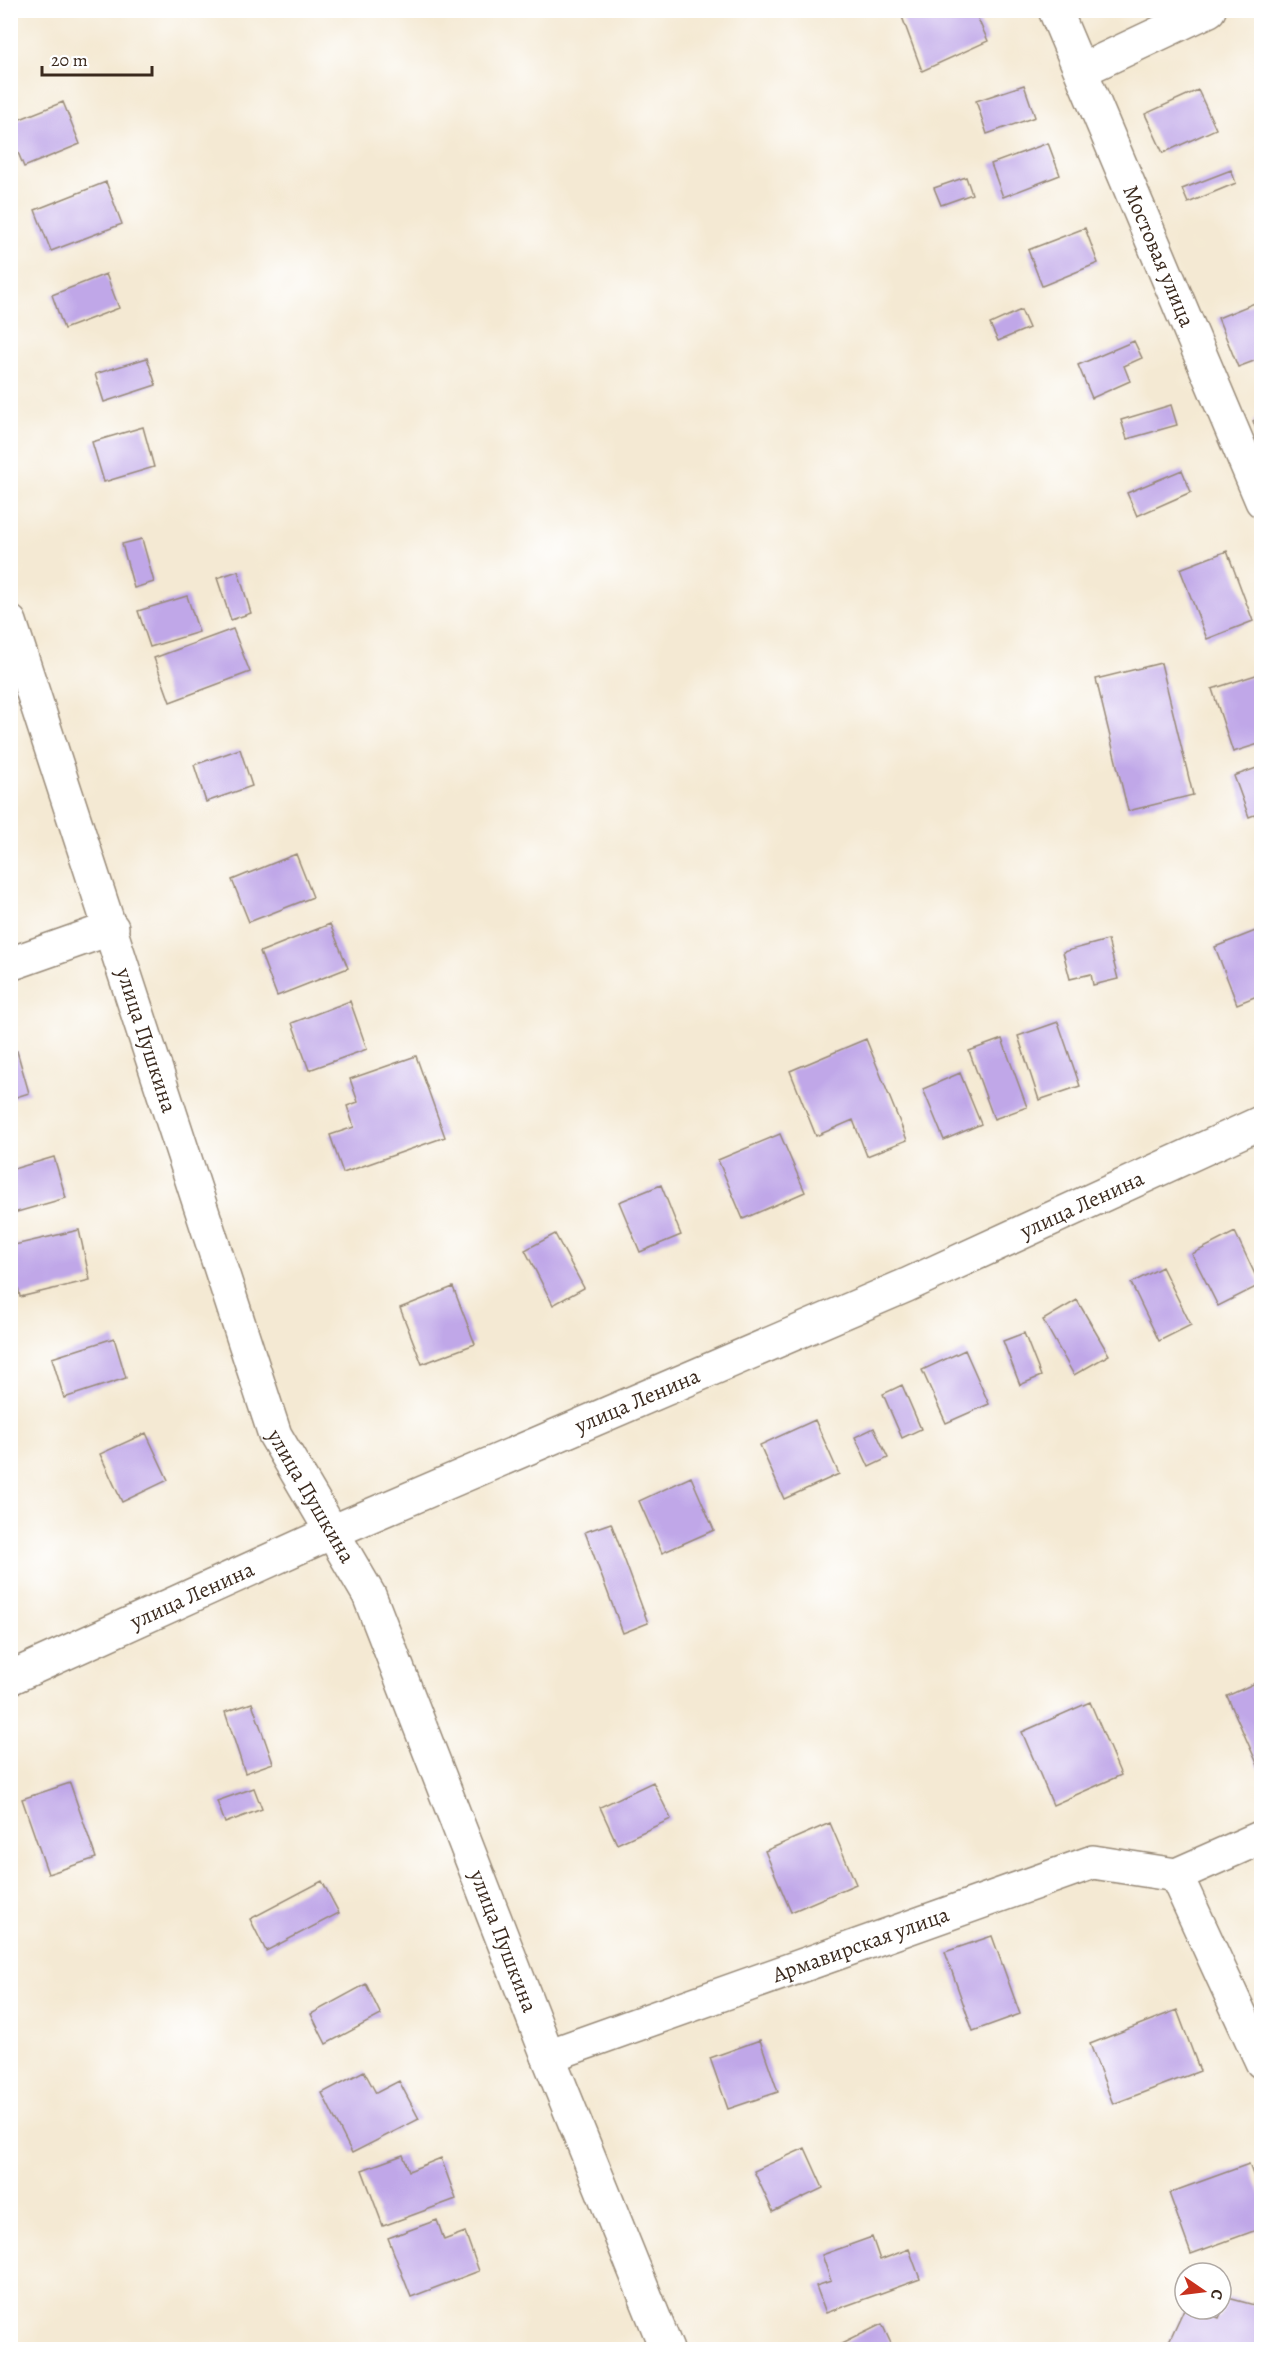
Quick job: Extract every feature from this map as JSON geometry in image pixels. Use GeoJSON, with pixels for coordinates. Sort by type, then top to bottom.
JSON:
{"type":"FeatureCollection","features":[{"type":"Feature","properties":{"kind":"street","name":"Мостовая улица"},"geometry":{"type":"LineString","coordinates":[[1055,10],[1262,501]]}},
{"type":"Feature","properties":{"kind":"street"},"geometry":{"type":"LineString","coordinates":[[1082,70],[1209,10]]}},
{"type":"Feature","properties":{"kind":"street","name":"улица Пушкина"},"geometry":{"type":"LineString","coordinates":[[10,622],[112,928],[275,1435],[369,1595],[548,2056],[667,2349]]}},
{"type":"Feature","properties":{"kind":"street"},"geometry":{"type":"LineString","coordinates":[[10,964],[112,928]]}},
{"type":"Feature","properties":{"kind":"street","name":"улица Ленина"},"geometry":{"type":"LineString","coordinates":[[10,1678],[332,1532],[907,1285],[1262,1122]]}},
{"type":"Feature","properties":{"kind":"street"},"geometry":{"type":"LineString","coordinates":[[1262,1837],[1176,1875],[1262,2062]]}},
{"type":"Feature","properties":{"kind":"street","name":"Армавирская улица"},"geometry":{"type":"LineString","coordinates":[[548,2056],[1093,1862],[1176,1875]]}},
{"type":"Feature","properties":{"kind":"building"},"geometry":{"type":"Polygon","coordinates":[[[908,10],[974,10],[988,41],[922,71],[901,14],[908,10]]]}},
{"type":"Feature","properties":{"kind":"building"},"geometry":{"type":"Polygon","coordinates":[[[1024,85],[1035,117],[987,134],[976,101],[1024,85]]]}},
{"type":"Feature","properties":{"kind":"building"},"geometry":{"type":"Polygon","coordinates":[[[1198,90],[1216,129],[1163,153],[1145,114],[1198,90]]]}},
{"type":"Feature","properties":{"kind":"building"},"geometry":{"type":"Polygon","coordinates":[[[63,102],[80,144],[24,167],[10,133],[10,123],[63,102]]]}},
{"type":"Feature","properties":{"kind":"building"},"geometry":{"type":"Polygon","coordinates":[[[1048,143],[1060,175],[1003,197],[991,164],[1048,143]]]}},
{"type":"Feature","properties":{"kind":"building"},"geometry":{"type":"Polygon","coordinates":[[[1231,170],[1236,183],[1188,203],[1182,189],[1231,170]]]}},
{"type":"Feature","properties":{"kind":"building"},"geometry":{"type":"Polygon","coordinates":[[[966,177],[972,194],[941,205],[934,188],[966,177]]]}},
{"type":"Feature","properties":{"kind":"building"},"geometry":{"type":"Polygon","coordinates":[[[106,182],[122,224],[51,251],[35,210],[106,182]]]}},
{"type":"Feature","properties":{"kind":"building"},"geometry":{"type":"Polygon","coordinates":[[[1085,228],[1098,263],[1042,286],[1028,250],[1085,228]]]}},
{"type":"Feature","properties":{"kind":"building"},"geometry":{"type":"Polygon","coordinates":[[[106,274],[119,308],[64,329],[52,295],[106,274]]]}},
{"type":"Feature","properties":{"kind":"building"},"geometry":{"type":"Polygon","coordinates":[[[1262,300],[1262,358],[1238,367],[1218,318],[1262,300]]]}},
{"type":"Feature","properties":{"kind":"building"},"geometry":{"type":"Polygon","coordinates":[[[1021,310],[1029,328],[998,341],[990,324],[1021,310]]]}},
{"type":"Feature","properties":{"kind":"building"},"geometry":{"type":"Polygon","coordinates":[[[1134,341],[1142,358],[1124,366],[1130,381],[1092,398],[1078,365],[1134,341]]]}},
{"type":"Feature","properties":{"kind":"building"},"geometry":{"type":"Polygon","coordinates":[[[147,358],[156,385],[104,402],[95,374],[147,358]]]}},
{"type":"Feature","properties":{"kind":"building"},"geometry":{"type":"Polygon","coordinates":[[[1171,405],[1177,425],[1127,439],[1121,420],[1171,405]]]}},
{"type":"Feature","properties":{"kind":"building"},"geometry":{"type":"Polygon","coordinates":[[[1262,417],[1262,442],[1261,442],[1253,421],[1262,417]]]}},
{"type":"Feature","properties":{"kind":"building"},"geometry":{"type":"Polygon","coordinates":[[[143,427],[154,467],[104,482],[92,442],[143,427]]]}},
{"type":"Feature","properties":{"kind":"building"},"geometry":{"type":"Polygon","coordinates":[[[1182,470],[1191,492],[1137,516],[1127,493],[1182,470]]]}},
{"type":"Feature","properties":{"kind":"building"},"geometry":{"type":"Polygon","coordinates":[[[142,539],[154,582],[134,588],[122,544],[142,539]]]}},
{"type":"Feature","properties":{"kind":"building"},"geometry":{"type":"Polygon","coordinates":[[[1227,551],[1253,621],[1207,639],[1180,569],[1227,551]]]}},
{"type":"Feature","properties":{"kind":"building"},"geometry":{"type":"Polygon","coordinates":[[[238,571],[251,613],[231,620],[217,578],[238,571]]]}},
{"type":"Feature","properties":{"kind":"building"},"geometry":{"type":"Polygon","coordinates":[[[187,596],[199,632],[150,647],[138,611],[187,596]]]}},
{"type":"Feature","properties":{"kind":"building"},"geometry":{"type":"Polygon","coordinates":[[[233,629],[250,672],[170,702],[154,658],[233,629]]]}},
{"type":"Feature","properties":{"kind":"building"},"geometry":{"type":"Polygon","coordinates":[[[1161,663],[1193,795],[1128,811],[1096,679],[1161,663]]]}},
{"type":"Feature","properties":{"kind":"building"},"geometry":{"type":"Polygon","coordinates":[[[1262,673],[1262,743],[1233,752],[1212,689],[1262,673]]]}},
{"type":"Feature","properties":{"kind":"building"},"geometry":{"type":"Polygon","coordinates":[[[240,749],[252,786],[206,802],[194,765],[240,749]]]}},
{"type":"Feature","properties":{"kind":"building"},"geometry":{"type":"Polygon","coordinates":[[[1262,766],[1262,812],[1249,817],[1234,776],[1262,766]]]}},
{"type":"Feature","properties":{"kind":"building"},"geometry":{"type":"Polygon","coordinates":[[[296,854],[313,897],[249,922],[232,880],[296,854]]]}},
{"type":"Feature","properties":{"kind":"building"},"geometry":{"type":"Polygon","coordinates":[[[330,924],[348,968],[277,996],[260,952],[330,924]]]}},
{"type":"Feature","properties":{"kind":"building"},"geometry":{"type":"Polygon","coordinates":[[[1258,930],[1262,939],[1262,994],[1237,1004],[1215,947],[1258,930]]]}},
{"type":"Feature","properties":{"kind":"building"},"geometry":{"type":"Polygon","coordinates":[[[1108,940],[1118,979],[1093,985],[1091,974],[1070,979],[1063,952],[1108,940]]]}},
{"type":"Feature","properties":{"kind":"building"},"geometry":{"type":"Polygon","coordinates":[[[350,1001],[367,1049],[309,1070],[292,1023],[350,1001]]]}},
{"type":"Feature","properties":{"kind":"building"},"geometry":{"type":"Polygon","coordinates":[[[1058,1022],[1080,1086],[1039,1100],[1018,1036],[1058,1022]]]}},
{"type":"Feature","properties":{"kind":"building"},"geometry":{"type":"Polygon","coordinates":[[[866,1039],[907,1140],[867,1156],[853,1120],[816,1136],[790,1071],[866,1039]]]}},
{"type":"Feature","properties":{"kind":"building"},"geometry":{"type":"Polygon","coordinates":[[[1002,1039],[1027,1107],[994,1119],[969,1051],[1002,1039]]]}},
{"type":"Feature","properties":{"kind":"building"},"geometry":{"type":"Polygon","coordinates":[[[17,1051],[29,1093],[10,1099],[10,1053],[17,1051]]]}},
{"type":"Feature","properties":{"kind":"building"},"geometry":{"type":"Polygon","coordinates":[[[416,1056],[445,1137],[343,1173],[330,1135],[354,1127],[347,1106],[358,1102],[350,1079],[416,1056]]]}},
{"type":"Feature","properties":{"kind":"building"},"geometry":{"type":"Polygon","coordinates":[[[960,1073],[981,1124],[944,1140],[923,1089],[960,1073]]]}},
{"type":"Feature","properties":{"kind":"building"},"geometry":{"type":"Polygon","coordinates":[[[780,1134],[805,1192],[743,1219],[718,1160],[780,1134]]]}},
{"type":"Feature","properties":{"kind":"building"},"geometry":{"type":"Polygon","coordinates":[[[54,1157],[66,1198],[10,1214],[10,1170],[54,1157]]]}},
{"type":"Feature","properties":{"kind":"building"},"geometry":{"type":"Polygon","coordinates":[[[661,1185],[681,1235],[640,1252],[619,1202],[661,1185]]]}},
{"type":"Feature","properties":{"kind":"building"},"geometry":{"type":"Polygon","coordinates":[[[79,1230],[90,1280],[20,1297],[10,1246],[79,1230]]]}},
{"type":"Feature","properties":{"kind":"building"},"geometry":{"type":"Polygon","coordinates":[[[1235,1232],[1260,1285],[1218,1306],[1192,1254],[1235,1232]]]}},
{"type":"Feature","properties":{"kind":"building"},"geometry":{"type":"Polygon","coordinates":[[[555,1234],[584,1288],[553,1305],[525,1250],[555,1234]]]}},
{"type":"Feature","properties":{"kind":"building"},"geometry":{"type":"Polygon","coordinates":[[[1162,1267],[1191,1325],[1159,1341],[1131,1283],[1162,1267]]]}},
{"type":"Feature","properties":{"kind":"building"},"geometry":{"type":"Polygon","coordinates":[[[453,1287],[475,1344],[422,1364],[400,1308],[453,1287]]]}},
{"type":"Feature","properties":{"kind":"building"},"geometry":{"type":"Polygon","coordinates":[[[1077,1300],[1109,1355],[1074,1375],[1043,1320],[1077,1300]]]}},
{"type":"Feature","properties":{"kind":"building"},"geometry":{"type":"Polygon","coordinates":[[[1024,1333],[1041,1376],[1020,1385],[1003,1341],[1024,1333]]]}},
{"type":"Feature","properties":{"kind":"building"},"geometry":{"type":"Polygon","coordinates":[[[114,1338],[126,1378],[64,1398],[52,1358],[114,1338]]]}},
{"type":"Feature","properties":{"kind":"building"},"geometry":{"type":"Polygon","coordinates":[[[965,1350],[989,1404],[946,1423],[922,1370],[965,1350]]]}},
{"type":"Feature","properties":{"kind":"building"},"geometry":{"type":"Polygon","coordinates":[[[902,1385],[921,1429],[902,1438],[883,1394],[902,1385]]]}},
{"type":"Feature","properties":{"kind":"building"},"geometry":{"type":"Polygon","coordinates":[[[815,1420],[839,1474],[784,1499],[760,1445],[815,1420]]]}},
{"type":"Feature","properties":{"kind":"building"},"geometry":{"type":"Polygon","coordinates":[[[874,1428],[888,1458],[869,1467],[855,1437],[874,1428]]]}},
{"type":"Feature","properties":{"kind":"building"},"geometry":{"type":"Polygon","coordinates":[[[146,1433],[168,1480],[122,1502],[100,1454],[146,1433]]]}},
{"type":"Feature","properties":{"kind":"building"},"geometry":{"type":"Polygon","coordinates":[[[691,1477],[714,1530],[662,1553],[639,1501],[691,1477]]]}},
{"type":"Feature","properties":{"kind":"building"},"geometry":{"type":"Polygon","coordinates":[[[611,1523],[648,1623],[623,1633],[585,1532],[611,1523]]]}},
{"type":"Feature","properties":{"kind":"building"},"geometry":{"type":"Polygon","coordinates":[[[1262,1680],[1262,1769],[1260,1770],[1227,1696],[1262,1680]]]}},
{"type":"Feature","properties":{"kind":"building"},"geometry":{"type":"Polygon","coordinates":[[[1090,1702],[1121,1775],[1053,1805],[1022,1732],[1090,1702]]]}},
{"type":"Feature","properties":{"kind":"building"},"geometry":{"type":"Polygon","coordinates":[[[252,1703],[273,1763],[245,1773],[225,1712],[252,1703]]]}},
{"type":"Feature","properties":{"kind":"building"},"geometry":{"type":"Polygon","coordinates":[[[653,1782],[671,1819],[617,1844],[600,1807],[653,1782]]]}},
{"type":"Feature","properties":{"kind":"building"},"geometry":{"type":"Polygon","coordinates":[[[70,1783],[96,1858],[48,1874],[22,1799],[70,1783]]]}},
{"type":"Feature","properties":{"kind":"building"},"geometry":{"type":"Polygon","coordinates":[[[254,1788],[262,1809],[225,1823],[217,1801],[254,1788]]]}},
{"type":"Feature","properties":{"kind":"building"},"geometry":{"type":"Polygon","coordinates":[[[830,1823],[856,1884],[791,1912],[765,1851],[830,1823]]]}},
{"type":"Feature","properties":{"kind":"building"},"geometry":{"type":"Polygon","coordinates":[[[322,1881],[339,1913],[266,1951],[250,1919],[322,1881]]]}},
{"type":"Feature","properties":{"kind":"building"},"geometry":{"type":"Polygon","coordinates":[[[992,1936],[1020,2014],[973,2031],[945,1952],[992,1936]]]}},
{"type":"Feature","properties":{"kind":"building"},"geometry":{"type":"Polygon","coordinates":[[[366,1984],[381,2015],[326,2044],[311,2014],[366,1984]]]}},
{"type":"Feature","properties":{"kind":"building"},"geometry":{"type":"Polygon","coordinates":[[[1177,2010],[1200,2071],[1113,2104],[1090,2044],[1177,2010]]]}},
{"type":"Feature","properties":{"kind":"building"},"geometry":{"type":"Polygon","coordinates":[[[760,2040],[778,2092],[728,2109],[710,2058],[760,2040]]]}},
{"type":"Feature","properties":{"kind":"building"},"geometry":{"type":"Polygon","coordinates":[[[364,2071],[376,2093],[399,2081],[419,2119],[352,2153],[322,2093],[364,2071]]]}},
{"type":"Feature","properties":{"kind":"building"},"geometry":{"type":"Polygon","coordinates":[[[805,2148],[823,2188],[773,2212],[754,2171],[805,2148]]]}},
{"type":"Feature","properties":{"kind":"building"},"geometry":{"type":"Polygon","coordinates":[[[403,2155],[409,2171],[441,2158],[456,2199],[383,2226],[362,2170],[403,2155]]]}},
{"type":"Feature","properties":{"kind":"building"},"geometry":{"type":"Polygon","coordinates":[[[1249,2164],[1262,2198],[1262,2228],[1191,2254],[1169,2193],[1249,2164]]]}},
{"type":"Feature","properties":{"kind":"building"},"geometry":{"type":"Polygon","coordinates":[[[437,2220],[444,2240],[465,2232],[479,2271],[411,2297],[388,2238],[437,2220]]]}},
{"type":"Feature","properties":{"kind":"building"},"geometry":{"type":"Polygon","coordinates":[[[872,2237],[880,2260],[909,2249],[920,2279],[826,2313],[816,2286],[831,2281],[822,2255],[872,2237]]]}},
{"type":"Feature","properties":{"kind":"building"},"geometry":{"type":"Polygon","coordinates":[[[1233,2299],[1262,2307],[1262,2350],[1165,2350],[1178,2321],[1233,2321],[1233,2299]]]}},
{"type":"Feature","properties":{"kind":"building"},"geometry":{"type":"Polygon","coordinates":[[[882,2324],[894,2350],[829,2350],[882,2324]]]}}]}
